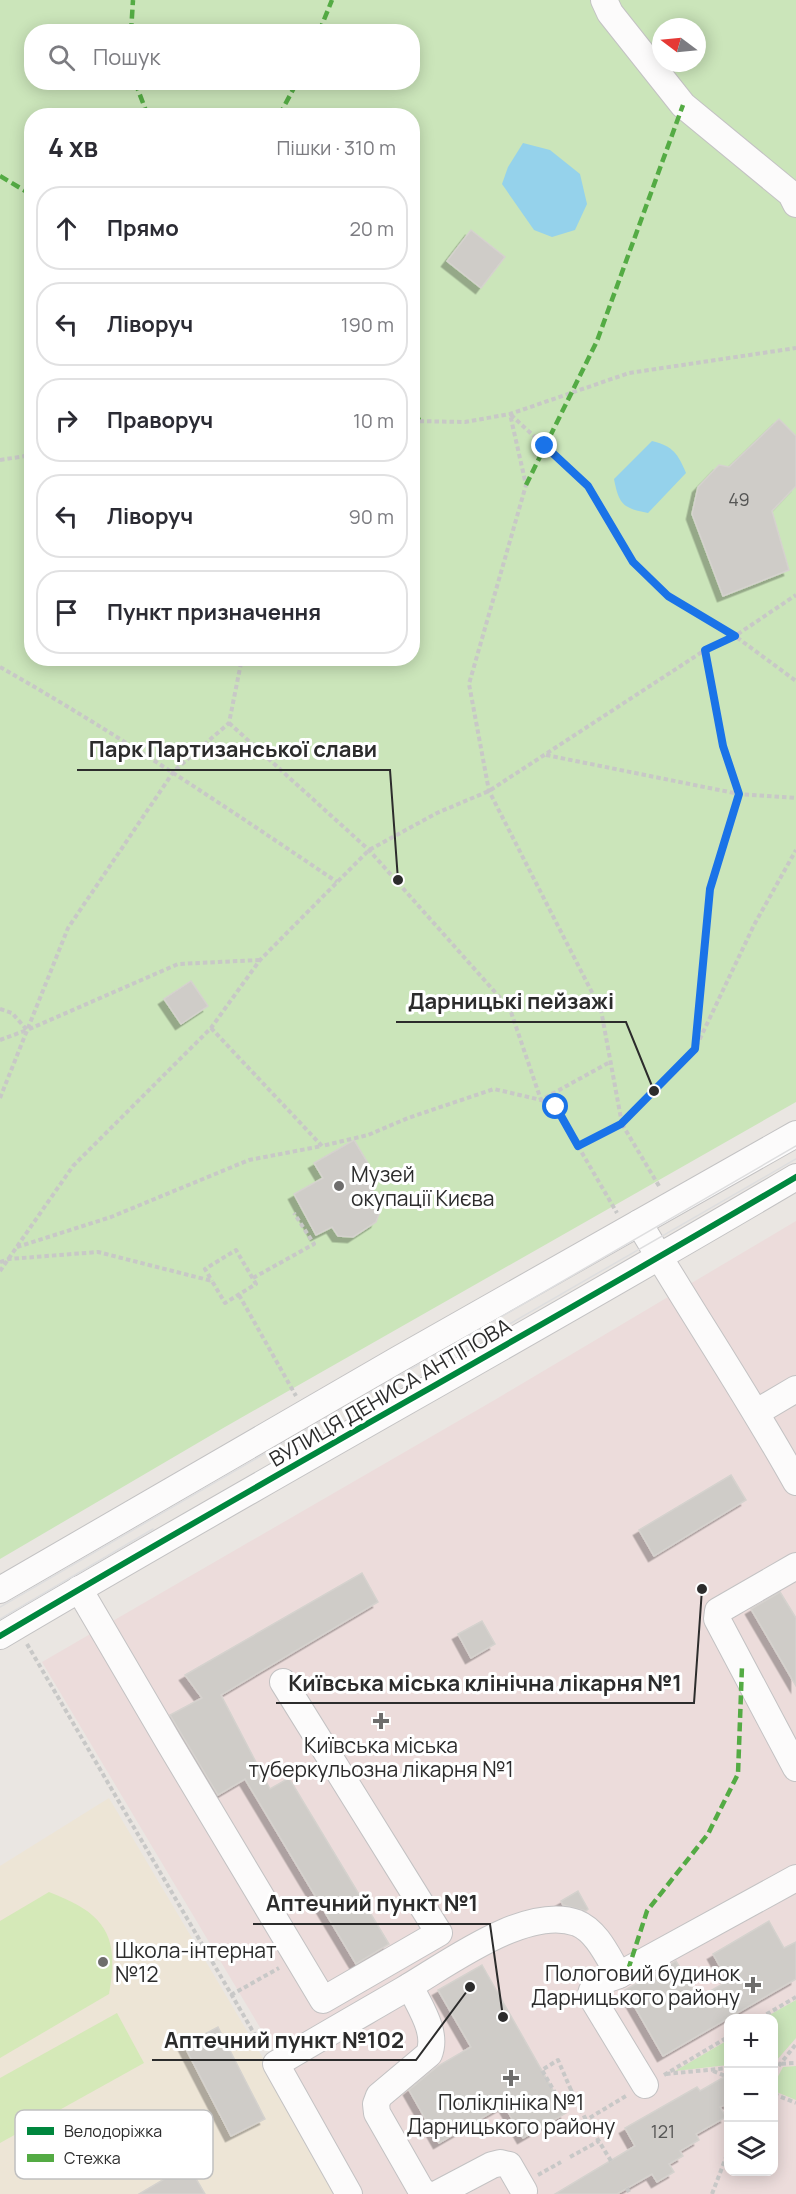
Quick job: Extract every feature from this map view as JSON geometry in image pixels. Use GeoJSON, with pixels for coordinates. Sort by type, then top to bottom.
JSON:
{"type":"FeatureCollection","features":[{"type":"Feature","properties":{"kind":"street"},"geometry":{"type":"LineString","coordinates":[[604,0],[610,13],[683,105],[792,194],[796,204]]}},
{"type":"Feature","properties":{"kind":"street","name":"ВУЛИЦЯ ДЕНИСА АНТІПОВА"},"geometry":{"type":"LineString","coordinates":[[0,1590],[397,1360],[628,1219],[796,1134]]}},
{"type":"Feature","properties":{"kind":"street","name":"ВУЛИЦЯ ДЕНИСА АНТІПОВА"},"geometry":{"type":"LineString","coordinates":[[0,1636],[660,1258],[796,1177]]}},
{"type":"Feature","properties":{"kind":"street"},"geometry":{"type":"LineString","coordinates":[[628,1219],[660,1258],[756,1412],[796,1482]]}},
{"type":"Feature","properties":{"kind":"street"},"geometry":{"type":"LineString","coordinates":[[756,1412],[796,1389]]}},
{"type":"Feature","properties":{"kind":"street"},"geometry":{"type":"LineString","coordinates":[[796,1566],[718,1611],[716,1615],[796,1768]]}},
{"type":"Feature","properties":{"kind":"street"},"geometry":{"type":"LineString","coordinates":[[80,1589],[323,2000],[439,1933],[283,1682]]}},
{"type":"Feature","properties":{"kind":"street"},"geometry":{"type":"LineString","coordinates":[[655,2080],[591,1996],[594,1986],[620,1975],[796,1878]]}},
{"type":"Feature","properties":{"kind":"street"},"geometry":{"type":"LineString","coordinates":[[349,2194],[276,2064],[411,1986],[459,1955],[528,1924],[548,1919],[578,1923],[591,1932],[620,1975]]}},
{"type":"Feature","properties":{"kind":"street"},"geometry":{"type":"LineString","coordinates":[[411,1986],[431,2032],[433,2044],[429,2054],[379,2096],[376,2104],[377,2113],[421,2190],[428,2194]]}},
{"type":"Feature","properties":{"kind":"street"},"geometry":{"type":"LineString","coordinates":[[437,2194],[500,2163],[509,2165],[524,2191]]}},
{"type":"Feature","properties":{"kind":"path"},"geometry":{"type":"LineString","coordinates":[[420,421],[465,422],[510,414],[629,373],[796,348]]}},
{"type":"Feature","properties":{"kind":"path"},"geometry":{"type":"LineString","coordinates":[[510,414],[588,486],[633,562],[668,596],[735,636],[796,681]]}},
{"type":"Feature","properties":{"kind":"path"},"geometry":{"type":"LineString","coordinates":[[510,414],[526,485],[469,684],[489,791],[601,1010],[621,1124],[661,1190]]}},
{"type":"Feature","properties":{"kind":"path"},"geometry":{"type":"LineString","coordinates":[[0,460],[24,456]]}},
{"type":"Feature","properties":{"kind":"path"},"geometry":{"type":"LineString","coordinates":[[0,1271],[73,1166],[211,1028],[260,960],[369,850],[437,813],[489,791],[705,650],[735,636],[796,595]]}},
{"type":"Feature","properties":{"kind":"path"},"geometry":{"type":"LineString","coordinates":[[695,1049],[710,889],[739,794],[723,746],[705,650]]}},
{"type":"Feature","properties":{"kind":"path"},"geometry":{"type":"LineString","coordinates":[[0,1098],[68,928],[174,771],[229,723],[240,666]]}},
{"type":"Feature","properties":{"kind":"path"},"geometry":{"type":"LineString","coordinates":[[0,668],[71,707],[174,771],[337,882]]}},
{"type":"Feature","properties":{"kind":"path"},"geometry":{"type":"LineString","coordinates":[[229,723],[369,850],[510,1009],[541,1100]]}},
{"type":"Feature","properties":{"kind":"path"},"geometry":{"type":"LineString","coordinates":[[545,755],[739,794],[796,798]]}},
{"type":"Feature","properties":{"kind":"path"},"geometry":{"type":"LineString","coordinates":[[578,1146],[621,1124],[695,1049],[754,925],[796,850]]}},
{"type":"Feature","properties":{"kind":"path"},"geometry":{"type":"LineString","coordinates":[[0,1040],[178,964],[260,960]]}},
{"type":"Feature","properties":{"kind":"path"},"geometry":{"type":"LineString","coordinates":[[0,1010],[12,1013],[27,1030]]}},
{"type":"Feature","properties":{"kind":"path"},"geometry":{"type":"LineString","coordinates":[[211,1028],[322,1146]]}},
{"type":"Feature","properties":{"kind":"path"},"geometry":{"type":"LineString","coordinates":[[541,1100],[610,1062]]}},
{"type":"Feature","properties":{"kind":"path"},"geometry":{"type":"LineString","coordinates":[[17,1247],[111,1217],[249,1160],[368,1135],[408,1118],[494,1089],[541,1100],[556,1107],[578,1146],[628,1219]]}},
{"type":"Feature","properties":{"kind":"path"},"geometry":{"type":"LineString","coordinates":[[253,1278],[314,1244],[294,1213]]}},
{"type":"Feature","properties":{"kind":"path"},"geometry":{"type":"LineString","coordinates":[[236,1250],[253,1278],[256,1284],[225,1303],[205,1269],[236,1250]]}},
{"type":"Feature","properties":{"kind":"path"},"geometry":{"type":"LineString","coordinates":[[0,1262],[9,1259],[98,1252],[212,1281]]}},
{"type":"Feature","properties":{"kind":"path"},"geometry":{"type":"LineString","coordinates":[[239,1295],[300,1403]]}},
{"type":"Feature","properties":{"kind":"path"},"geometry":{"type":"LineString","coordinates":[[26,1642],[231,1995],[267,2055],[276,2064]]}},
{"type":"Feature","properties":{"kind":"path"},"geometry":{"type":"LineString","coordinates":[[231,1995],[298,1958]]}},
{"type":"Feature","properties":{"kind":"path"},"geometry":{"type":"LineString","coordinates":[[768,2014],[796,1997]]}},
{"type":"Feature","properties":{"kind":"path"},"geometry":{"type":"LineString","coordinates":[[586,2120],[724,2040]]}},
{"type":"Feature","properties":{"kind":"path"},"geometry":{"type":"LineString","coordinates":[[778,2062],[796,2044]]}},
{"type":"Feature","properties":{"kind":"path"},"geometry":{"type":"LineString","coordinates":[[571,2090],[558,2098],[542,2070],[558,2060],[586,2120],[611,2161]]}},
{"type":"Feature","properties":{"kind":"path"},"geometry":{"type":"LineString","coordinates":[[778,2064],[796,2062]]}},
{"type":"Feature","properties":{"kind":"path"},"geometry":{"type":"LineString","coordinates":[[655,2080],[724,2069]]}},
{"type":"Feature","properties":{"kind":"path"},"geometry":{"type":"LineString","coordinates":[[710,2070],[724,2075]]}},
{"type":"Feature","properties":{"kind":"path"},"geometry":{"type":"LineString","coordinates":[[778,2096],[796,2103]]}},
{"type":"Feature","properties":{"kind":"path"},"geometry":{"type":"LineString","coordinates":[[570,2157],[599,2141]]}},
{"type":"Feature","properties":{"kind":"path"},"geometry":{"type":"LineString","coordinates":[[712,2194],[724,2164]]}},
{"type":"Feature","properties":{"kind":"path"},"geometry":{"type":"LineString","coordinates":[[627,2188],[630,2194]]}},
{"type":"Feature","properties":{"kind":"shaded area"},"geometry":{"type":"Polygon","coordinates":[[[796,1221],[796,2194],[337,2194],[263,2058],[274,2051],[42,1662],[498,1398],[796,1221]]]}},
{"type":"Feature","properties":{"kind":"shaded area","name":"Школа-інтернат №12"},"geometry":{"type":"Polygon","coordinates":[[[109,1798],[263,2058],[337,2194],[0,2194],[0,1866],[109,1798]]]}},
{"type":"Feature","properties":{"kind":"green space"},"geometry":{"type":"Polygon","coordinates":[[[0,0],[796,0],[796,1102],[225,1427],[0,1559],[0,0]]]}},
{"type":"Feature","properties":{"kind":"green space"},"geometry":{"type":"Polygon","coordinates":[[[49,1892],[83,1908],[104,1928],[112,1956],[109,1994],[0,2058],[0,1921],[49,1892]]]}},
{"type":"Feature","properties":{"kind":"green space"},"geometry":{"type":"Polygon","coordinates":[[[796,2000],[796,2038],[778,2059],[778,2014],[771,2014],[796,2000]]]}},
{"type":"Feature","properties":{"kind":"green space"},"geometry":{"type":"Polygon","coordinates":[[[117,2013],[144,2063],[59,2110],[15,2110],[15,2135],[0,2143],[0,2078],[117,2013]]]}},
{"type":"Feature","properties":{"kind":"green space"},"geometry":{"type":"Polygon","coordinates":[[[724,2042],[724,2065],[675,2071],[724,2042]]]}},
{"type":"Feature","properties":{"kind":"green space"},"geometry":{"type":"Polygon","coordinates":[[[796,2066],[796,2100],[778,2093],[778,2076],[783,2067],[796,2066]]]}},
{"type":"Feature","properties":{"kind":"water"},"geometry":{"type":"Polygon","coordinates":[[[523,143],[550,150],[580,174],[587,204],[575,230],[552,237],[534,230],[502,184],[508,167],[523,143]]]}},
{"type":"Feature","properties":{"kind":"water"},"geometry":{"type":"Polygon","coordinates":[[[652,441],[670,448],[686,473],[648,513],[628,507],[620,500],[614,479],[652,441]]]}},
{"type":"Feature","properties":{"kind":"building"},"geometry":{"type":"Polygon","coordinates":[[[471,230],[505,257],[481,288],[447,261],[471,230]]]}},
{"type":"Feature","properties":{"kind":"building"},"geometry":{"type":"Polygon","coordinates":[[[779,419],[796,436],[796,486],[772,511],[789,570],[723,596],[692,514],[698,487],[719,465],[729,467],[779,419]]]}},
{"type":"Feature","properties":{"kind":"building"},"geometry":{"type":"Polygon","coordinates":[[[191,981],[208,1006],[181,1024],[164,999],[191,981]]]}},
{"type":"Feature","properties":{"kind":"building","name":"Музей окупації Києва"},"geometry":{"type":"Polygon","coordinates":[[[354,1140],[372,1170],[364,1175],[382,1206],[376,1222],[353,1237],[338,1236],[332,1227],[316,1235],[294,1194],[323,1178],[314,1163],[354,1140]]]}},
{"type":"Feature","properties":{"kind":"building"},"geometry":{"type":"Polygon","coordinates":[[[731,1475],[746,1500],[654,1556],[639,1530],[731,1475]]]}},
{"type":"Feature","properties":{"kind":"building"},"geometry":{"type":"Polygon","coordinates":[[[362,1573],[378,1602],[221,1695],[270,1789],[289,1778],[389,1944],[356,1964],[245,1779],[218,1795],[170,1715],[202,1698],[185,1675],[362,1573]]]}},
{"type":"Feature","properties":{"kind":"building"},"geometry":{"type":"Polygon","coordinates":[[[780,1592],[796,1618],[796,1686],[751,1609],[780,1592]]]}},
{"type":"Feature","properties":{"kind":"building"},"geometry":{"type":"Polygon","coordinates":[[[482,1621],[495,1644],[471,1658],[458,1634],[482,1621]]]}},
{"type":"Feature","properties":{"kind":"building"},"geometry":{"type":"Polygon","coordinates":[[[578,1891],[588,1909],[586,1911],[563,1905],[561,1901],[578,1891]]]}},
{"type":"Feature","properties":{"kind":"building","name":"Пологовий будинок Дарницького району"},"geometry":{"type":"Polygon","coordinates":[[[769,1921],[784,1948],[796,1942],[796,1979],[736,2014],[724,2014],[724,2021],[663,2056],[625,1990],[676,1961],[698,1998],[728,1981],[713,1954],[769,1921]]]}},
{"type":"Feature","properties":{"kind":"building","name":"Поліклініка №1 Дарницького району"},"geometry":{"type":"Polygon","coordinates":[[[482,1965],[566,2113],[523,2138],[504,2105],[439,2143],[409,2090],[438,2066],[471,2047],[438,1990],[482,1965]]]}},
{"type":"Feature","properties":{"kind":"building"},"geometry":{"type":"Polygon","coordinates":[[[218,2027],[265,2119],[231,2136],[184,2045],[218,2027]]]}},
{"type":"Feature","properties":{"kind":"building"},"geometry":{"type":"Polygon","coordinates":[[[724,2077],[724,2105],[720,2107],[724,2118],[696,2134],[699,2140],[680,2151],[683,2156],[669,2164],[674,2172],[657,2182],[652,2174],[617,2194],[555,2194],[635,2146],[625,2128],[697,2087],[700,2091],[724,2077]]]}},
{"type":"Feature","properties":{"kind":"building"},"geometry":{"type":"Polygon","coordinates":[[[164,2179],[196,2179],[205,2194],[139,2194],[164,2179]]]}},
{"type":"Feature","properties":{"kind":"tram line"},"geometry":{"type":"LineString","coordinates":[[0,1607],[796,1146]]}},
{"type":"Feature","properties":{"kind":"tram line"},"geometry":{"type":"LineString","coordinates":[[353,1414],[796,1159]]}},
{"type":"Feature","properties":{"kind":"tram line"},"geometry":{"type":"LineString","coordinates":[[0,1619],[153,1529]]}},
{"type":"Feature","properties":{"kind":"marked path"},"geometry":{"type":"LineString","coordinates":[[132,24],[133,0]]}},
{"type":"Feature","properties":{"kind":"marked path"},"geometry":{"type":"LineString","coordinates":[[322,24],[332,0]]}},
{"type":"Feature","properties":{"kind":"marked path"},"geometry":{"type":"LineString","coordinates":[[138,90],[145,108]]}},
{"type":"Feature","properties":{"kind":"marked path"},"geometry":{"type":"LineString","coordinates":[[283,108],[293,90]]}},
{"type":"Feature","properties":{"kind":"marked path"},"geometry":{"type":"LineString","coordinates":[[526,485],[597,341],[683,105]]}},
{"type":"Feature","properties":{"kind":"marked path"},"geometry":{"type":"LineString","coordinates":[[0,176],[24,190]]}},
{"type":"Feature","properties":{"kind":"marked path"},"geometry":{"type":"LineString","coordinates":[[628,1970],[647,1911],[708,1834],[738,1774],[742,1666]]}},
{"type":"Feature","properties":{"kind":"cycle path"},"geometry":{"type":"LineString","coordinates":[[0,1636],[796,1177]]}},
{"type":"Feature","properties":{"kind":"place","name":"Парк Партизанської слави"},"geometry":{"type":"Point","coordinates":[398,880]}},
{"type":"Feature","properties":{"kind":"place","name":"Дарницькі пейзажі"},"geometry":{"type":"Point","coordinates":[654,1091]}},
{"type":"Feature","properties":{"kind":"place","name":"Музей окупації Києва"},"geometry":{"type":"Point","coordinates":[339,1186]}},
{"type":"Feature","properties":{"kind":"place","name":"Київська міська клінічна лікарня №1"},"geometry":{"type":"Point","coordinates":[702,1589]}},
{"type":"Feature","properties":{"kind":"place","name":"Київська міська туберкульозна лікарня №1"},"geometry":{"type":"Point","coordinates":[381,1721]}},
{"type":"Feature","properties":{"kind":"place","name":"Школа-інтернат №12"},"geometry":{"type":"Point","coordinates":[103,1962]}},
{"type":"Feature","properties":{"kind":"place","name":"Пологовий будинок Дарницького району"},"geometry":{"type":"Point","coordinates":[753,1985]}},
{"type":"Feature","properties":{"kind":"place","name":"Аптечний пункт №102"},"geometry":{"type":"Point","coordinates":[470,1987]}},
{"type":"Feature","properties":{"kind":"place","name":"Аптечний пункт №1"},"geometry":{"type":"Point","coordinates":[503,2017]}},
{"type":"Feature","properties":{"kind":"place","name":"Поліклініка №1 Дарницького району"},"geometry":{"type":"Point","coordinates":[511,2078]}},
{"type":"Feature","properties":{"kind":"route"},"geometry":{"type":"LineString","coordinates":[[545,446],[588,486],[633,562],[668,596],[735,636],[705,650],[723,746],[739,794],[710,889],[695,1049],[621,1124],[578,1146],[556,1107]]}}]}
